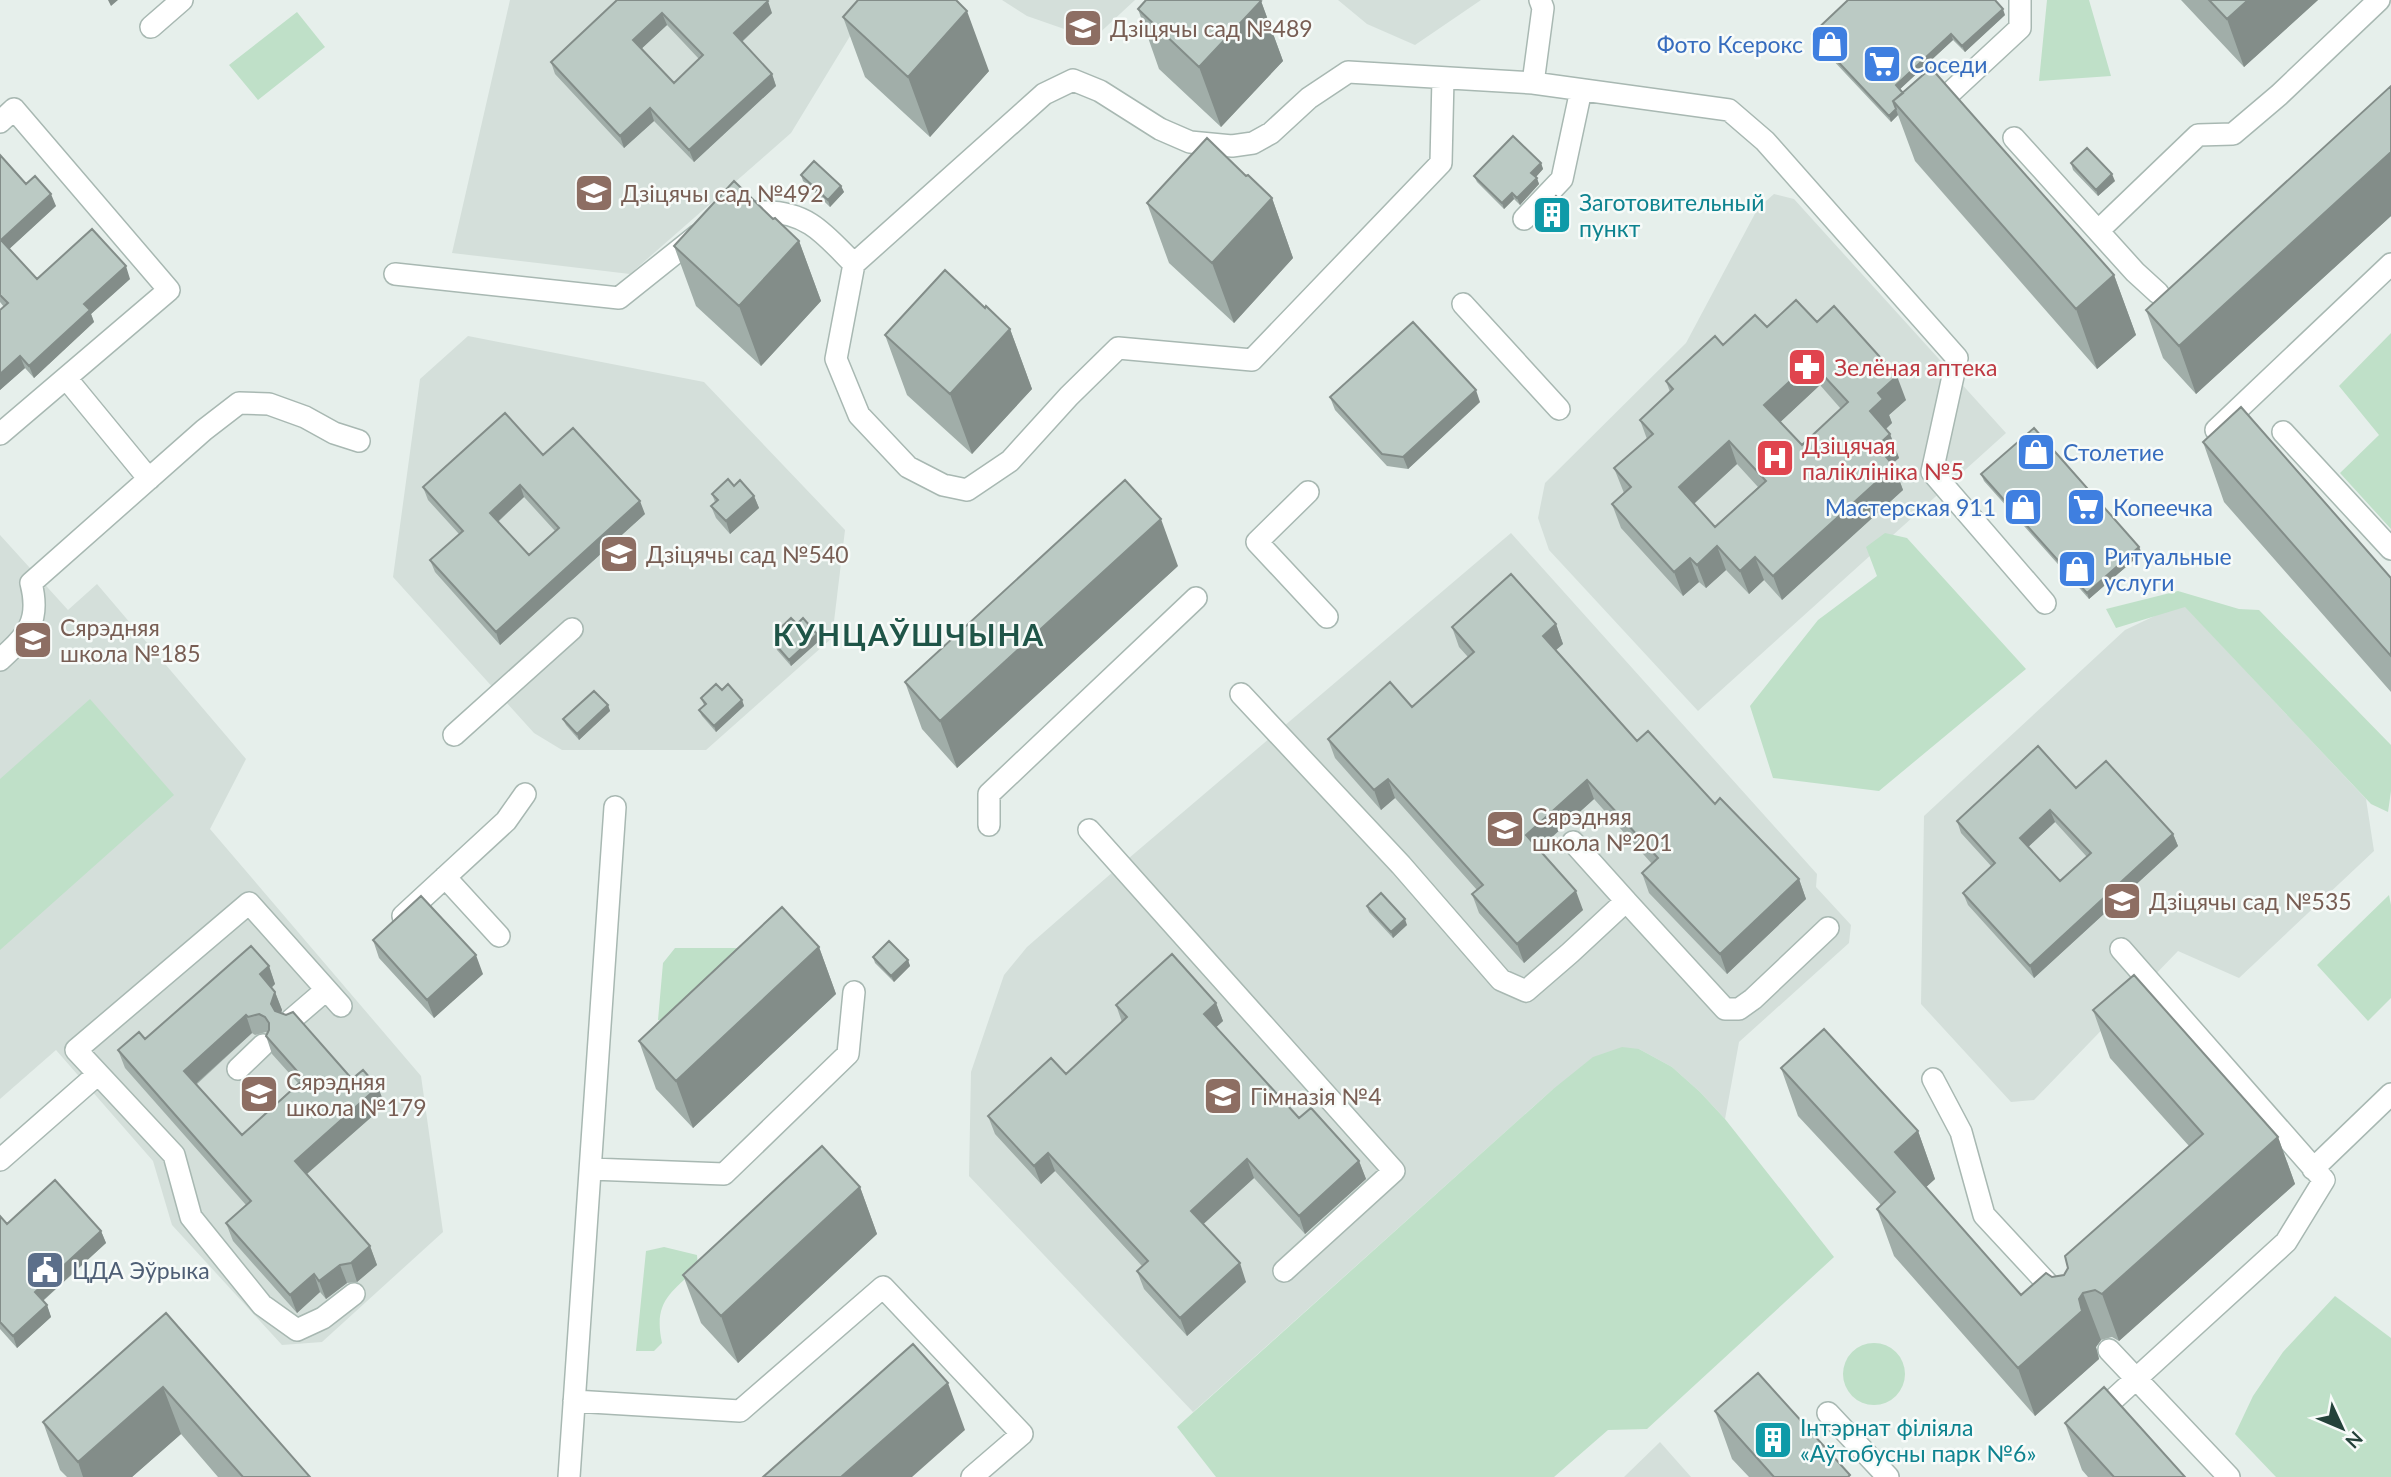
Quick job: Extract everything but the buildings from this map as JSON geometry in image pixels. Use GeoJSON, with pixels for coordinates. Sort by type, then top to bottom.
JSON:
{"type":"FeatureCollection","features":[{"type":"Feature","properties":{"kind":"lane"},"geometry":{"type":"LineString","coordinates":[[151,27],[182,0]]}},
{"type":"Feature","properties":{"kind":"lane"},"geometry":{"type":"LineString","coordinates":[[1533,83],[1543,8],[1540,0]]}},
{"type":"Feature","properties":{"kind":"lane"},"geometry":{"type":"LineString","coordinates":[[1936,106],[2020,28],[2021,0]]}},
{"type":"Feature","properties":{"kind":"lane"},"geometry":{"type":"LineString","coordinates":[[2098,231],[2198,135],[2233,134],[2279,95],[2379,0]]}},
{"type":"Feature","properties":{"kind":"lane"},"geometry":{"type":"LineString","coordinates":[[1443,78],[1441,163],[1252,360],[1118,348],[1069,396],[1010,461],[967,490],[943,485],[908,467],[859,415],[835,359],[854,264],[1044,94],[1073,80],[1100,91],[1160,129],[1190,142],[1232,146],[1253,144],[1271,132],[1309,98],[1348,72],[1533,83],[1729,110],[1765,141],[1957,358],[1932,472],[2045,603]]}},
{"type":"Feature","properties":{"kind":"lane"},"geometry":{"type":"LineString","coordinates":[[1524,219],[1562,179],[1581,90]]}},
{"type":"Feature","properties":{"kind":"lane"},"geometry":{"type":"LineString","coordinates":[[0,122],[14,109],[169,289],[0,434]]}},
{"type":"Feature","properties":{"kind":"lane"},"geometry":{"type":"LineString","coordinates":[[2014,138],[2135,272],[2158,293]]}},
{"type":"Feature","properties":{"kind":"lane"},"geometry":{"type":"LineString","coordinates":[[394,274],[619,298],[717,222],[744,212],[779,212],[811,222],[854,264]]}},
{"type":"Feature","properties":{"kind":"lane"},"geometry":{"type":"LineString","coordinates":[[2216,430],[2391,264]]}},
{"type":"Feature","properties":{"kind":"lane"},"geometry":{"type":"LineString","coordinates":[[1463,304],[1559,408]]}},
{"type":"Feature","properties":{"kind":"lane"},"geometry":{"type":"LineString","coordinates":[[66,378],[149,479]]}},
{"type":"Feature","properties":{"kind":"lane"},"geometry":{"type":"LineString","coordinates":[[0,660],[24,638],[33,623],[34,596],[31,583],[239,403],[269,404],[305,417],[334,433],[359,441]]}},
{"type":"Feature","properties":{"kind":"lane"},"geometry":{"type":"LineString","coordinates":[[2283,432],[2391,549]]}},
{"type":"Feature","properties":{"kind":"lane"},"geometry":{"type":"LineString","coordinates":[[1308,492],[1257,542],[1327,617]]}},
{"type":"Feature","properties":{"kind":"lane"},"geometry":{"type":"LineString","coordinates":[[989,825],[989,794],[1196,598]]}},
{"type":"Feature","properties":{"kind":"lane"},"geometry":{"type":"LineString","coordinates":[[454,734],[572,629]]}},
{"type":"Feature","properties":{"kind":"lane"},"geometry":{"type":"LineString","coordinates":[[1241,694],[1401,865],[1501,980],[1525,991],[1626,901]]}},
{"type":"Feature","properties":{"kind":"lane"},"geometry":{"type":"LineString","coordinates":[[385,933],[506,821],[525,794]]}},
{"type":"Feature","properties":{"kind":"lane"},"geometry":{"type":"LineString","coordinates":[[569,1477],[615,807]]}},
{"type":"Feature","properties":{"kind":"lane"},"geometry":{"type":"LineString","coordinates":[[1089,830],[1394,1171],[1284,1271]]}},
{"type":"Feature","properties":{"kind":"lane"},"geometry":{"type":"LineString","coordinates":[[1573,842],[1725,1009],[1739,1009],[1753,999],[1828,928]]}},
{"type":"Feature","properties":{"kind":"lane"},"geometry":{"type":"LineString","coordinates":[[445,877],[499,936]]}},
{"type":"Feature","properties":{"kind":"lane"},"geometry":{"type":"LineString","coordinates":[[341,1006],[249,903],[76,1050],[174,1155],[191,1217],[262,1305],[297,1330],[323,1318],[354,1294]]}},
{"type":"Feature","properties":{"kind":"lane"},"geometry":{"type":"LineString","coordinates":[[2091,1419],[2286,1242],[2324,1180],[2121,949]]}},
{"type":"Feature","properties":{"kind":"lane"},"geometry":{"type":"LineString","coordinates":[[291,1020],[326,990]]}},
{"type":"Feature","properties":{"kind":"lane"},"geometry":{"type":"LineString","coordinates":[[591,1169],[724,1174],[848,1054],[854,992]]}},
{"type":"Feature","properties":{"kind":"lane"},"geometry":{"type":"LineString","coordinates":[[238,1069],[263,1045]]}},
{"type":"Feature","properties":{"kind":"lane"},"geometry":{"type":"LineString","coordinates":[[0,1160],[98,1074]]}},
{"type":"Feature","properties":{"kind":"lane"},"geometry":{"type":"LineString","coordinates":[[1933,1079],[1961,1132],[1984,1215],[2073,1311]]}},
{"type":"Feature","properties":{"kind":"lane"},"geometry":{"type":"LineString","coordinates":[[2313,1169],[2391,1094]]}},
{"type":"Feature","properties":{"kind":"lane"},"geometry":{"type":"LineString","coordinates":[[575,1401],[740,1411],[883,1287],[1022,1434],[972,1477]]}},
{"type":"Feature","properties":{"kind":"lane"},"geometry":{"type":"LineString","coordinates":[[2109,1350],[2229,1477]]}},
{"type":"Feature","properties":{"kind":"lane"},"geometry":{"type":"LineString","coordinates":[[1828,1413],[1888,1477]]}},
{"type":"Feature","properties":{"kind":"shaded area","name":"Дзіцячы сад №492"},"geometry":{"type":"Polygon","coordinates":[[[510,0],[872,0],[791,133],[630,274],[452,253],[510,0]]]}},
{"type":"Feature","properties":{"kind":"shaded area","name":"Дзіцячы сад №489"},"geometry":{"type":"Polygon","coordinates":[[[1002,0],[1135,0],[1093,39],[1027,16],[1002,0]]]}},
{"type":"Feature","properties":{"kind":"shaded area"},"geometry":{"type":"Polygon","coordinates":[[[1338,0],[1481,0],[1415,45],[1367,24],[1338,0]]]}},
{"type":"Feature","properties":{"kind":"shaded area","name":"Дзіцячая паліклініка №5"},"geometry":{"type":"Polygon","coordinates":[[[1774,194],[1794,199],[2006,433],[1698,711],[1549,550],[1538,518],[1545,483],[1686,343],[1758,208],[1774,194]]]}},
{"type":"Feature","properties":{"kind":"shaded area","name":"Дзіцячы сад №540"},"geometry":{"type":"Polygon","coordinates":[[[468,336],[704,382],[845,530],[832,638],[706,750],[562,750],[534,733],[393,577],[420,379],[468,336]]]}},
{"type":"Feature","properties":{"kind":"shaded area"},"geometry":{"type":"Polygon","coordinates":[[[1511,533],[1817,874],[1816,887],[1851,925],[1849,943],[1739,1042],[1725,1119],[1672,1067],[1639,1049],[1552,1090],[1193,1412],[969,1176],[971,1072],[1004,975],[1027,947],[1122,864],[1511,533]]]}},
{"type":"Feature","properties":{"kind":"shaded area"},"geometry":{"type":"Polygon","coordinates":[[[0,535],[68,610],[97,584],[246,759],[210,829],[421,1076],[443,1232],[322,1342],[282,1345],[172,1225],[153,1161],[56,1050],[0,1099],[0,535]]]}},
{"type":"Feature","properties":{"kind":"shaded area","name":"Дзіцячы сад №535"},"geometry":{"type":"Polygon","coordinates":[[[2182,603],[2366,799],[2374,851],[2239,978],[2178,951],[2034,1100],[2011,1102],[1921,1004],[1924,816],[2125,630],[2182,603]]]}},
{"type":"Feature","properties":{"kind":"shaded area"},"geometry":{"type":"Polygon","coordinates":[[[1660,1442],[1691,1477],[1624,1477],[1660,1442]]]}},
{"type":"Feature","properties":{"kind":"green space"},"geometry":{"type":"Polygon","coordinates":[[[2047,0],[2089,0],[2111,76],[2039,81],[2047,0]]]}},
{"type":"Feature","properties":{"kind":"green space"},"geometry":{"type":"Polygon","coordinates":[[[297,12],[325,47],[258,100],[229,65],[297,12]]]}},
{"type":"Feature","properties":{"kind":"green space"},"geometry":{"type":"Polygon","coordinates":[[[2391,333],[2391,529],[2340,473],[2379,435],[2339,386],[2391,333]]]}},
{"type":"Feature","properties":{"kind":"green space"},"geometry":{"type":"Polygon","coordinates":[[[1885,533],[1907,538],[2026,669],[1879,791],[1773,778],[1750,706],[1818,620],[1877,576],[1866,547],[1885,533]]]}},
{"type":"Feature","properties":{"kind":"green space"},"geometry":{"type":"Polygon","coordinates":[[[2178,591],[2239,609],[2259,610],[2391,745],[2388,812],[2371,804],[2185,607],[2116,628],[2106,609],[2178,591]]]}},
{"type":"Feature","properties":{"kind":"green space"},"geometry":{"type":"Polygon","coordinates":[[[90,699],[174,795],[0,950],[0,779],[90,699]]]}},
{"type":"Feature","properties":{"kind":"green space"},"geometry":{"type":"Polygon","coordinates":[[[2389,895],[2391,998],[2368,1021],[2317,965],[2389,895]]]}},
{"type":"Feature","properties":{"kind":"green space"},"geometry":{"type":"Polygon","coordinates":[[[675,948],[737,948],[735,965],[674,1021],[658,1020],[663,963],[675,948]]]}},
{"type":"Feature","properties":{"kind":"green space"},"geometry":{"type":"Polygon","coordinates":[[[1622,1047],[1639,1049],[1672,1067],[1700,1092],[1725,1119],[1834,1257],[1647,1429],[1608,1430],[1554,1477],[1216,1477],[1177,1427],[1552,1090],[1593,1057],[1622,1047]]]}},
{"type":"Feature","properties":{"kind":"green space"},"geometry":{"type":"Polygon","coordinates":[[[664,1247],[697,1255],[698,1267],[672,1291],[662,1307],[662,1343],[654,1351],[636,1351],[646,1251],[664,1247]]]}},
{"type":"Feature","properties":{"kind":"green space"},"geometry":{"type":"Polygon","coordinates":[[[2335,1296],[2391,1338],[2391,1477],[2276,1477],[2235,1434],[2253,1396],[2283,1352],[2335,1296]]]}},
{"type":"Feature","properties":{"kind":"green space"},"geometry":{"type":"Polygon","coordinates":[[[1874,1343],[1896,1352],[1905,1374],[1896,1396],[1874,1405],[1852,1396],[1843,1374],[1852,1352],[1874,1343]]]}},
{"type":"Feature","properties":{"kind":"place","name":"Дзіцячы сад №489"},"geometry":{"type":"Point","coordinates":[1083,28]}},
{"type":"Feature","properties":{"kind":"place","name":"Фото Ксерокс"},"geometry":{"type":"Point","coordinates":[1830,44]}},
{"type":"Feature","properties":{"kind":"place","name":"Соседи"},"geometry":{"type":"Point","coordinates":[1882,64]}},
{"type":"Feature","properties":{"kind":"place","name":"Дзіцячы сад №492"},"geometry":{"type":"Point","coordinates":[594,193]}},
{"type":"Feature","properties":{"kind":"place","name":"Заготовительный пункт"},"geometry":{"type":"Point","coordinates":[1552,215]}},
{"type":"Feature","properties":{"kind":"place","name":"Зелёная аптека"},"geometry":{"type":"Point","coordinates":[1807,367]}},
{"type":"Feature","properties":{"kind":"place","name":"Столетие"},"geometry":{"type":"Point","coordinates":[2036,452]}},
{"type":"Feature","properties":{"kind":"place","name":"Дзіцячая паліклініка №5"},"geometry":{"type":"Point","coordinates":[1775,458]}},
{"type":"Feature","properties":{"kind":"place","name":"Мастерская 911"},"geometry":{"type":"Point","coordinates":[2023,507]}},
{"type":"Feature","properties":{"kind":"place","name":"Копеечка"},"geometry":{"type":"Point","coordinates":[2086,507]}},
{"type":"Feature","properties":{"kind":"place","name":"Дзіцячы сад №540"},"geometry":{"type":"Point","coordinates":[619,554]}},
{"type":"Feature","properties":{"kind":"place","name":"Ритуальные услуги"},"geometry":{"type":"Point","coordinates":[2077,569]}},
{"type":"Feature","properties":{"kind":"place","name":"Сярэдняя школа №185"},"geometry":{"type":"Point","coordinates":[33,640]}},
{"type":"Feature","properties":{"kind":"place","name":"Сярэдняя школа №201"},"geometry":{"type":"Point","coordinates":[1505,829]}},
{"type":"Feature","properties":{"kind":"place","name":"Дзіцячы сад №535"},"geometry":{"type":"Point","coordinates":[2122,901]}},
{"type":"Feature","properties":{"kind":"place","name":"Сярэдняя школа №179"},"geometry":{"type":"Point","coordinates":[259,1094]}},
{"type":"Feature","properties":{"kind":"place","name":"Гімназія №4"},"geometry":{"type":"Point","coordinates":[1223,1096]}},
{"type":"Feature","properties":{"kind":"place","name":"ЦДА Эўрыка"},"geometry":{"type":"Point","coordinates":[45,1270]}},
{"type":"Feature","properties":{"kind":"place","name":"Інтэрнат філіяла «Аўтобусны парк №6»"},"geometry":{"type":"Point","coordinates":[1773,1440]}},
{"type":"Feature","properties":{"kind":"district","name":"КУНЦАЎШЧЫНА"},"geometry":{"type":"Point","coordinates":[909,634]}}]}
